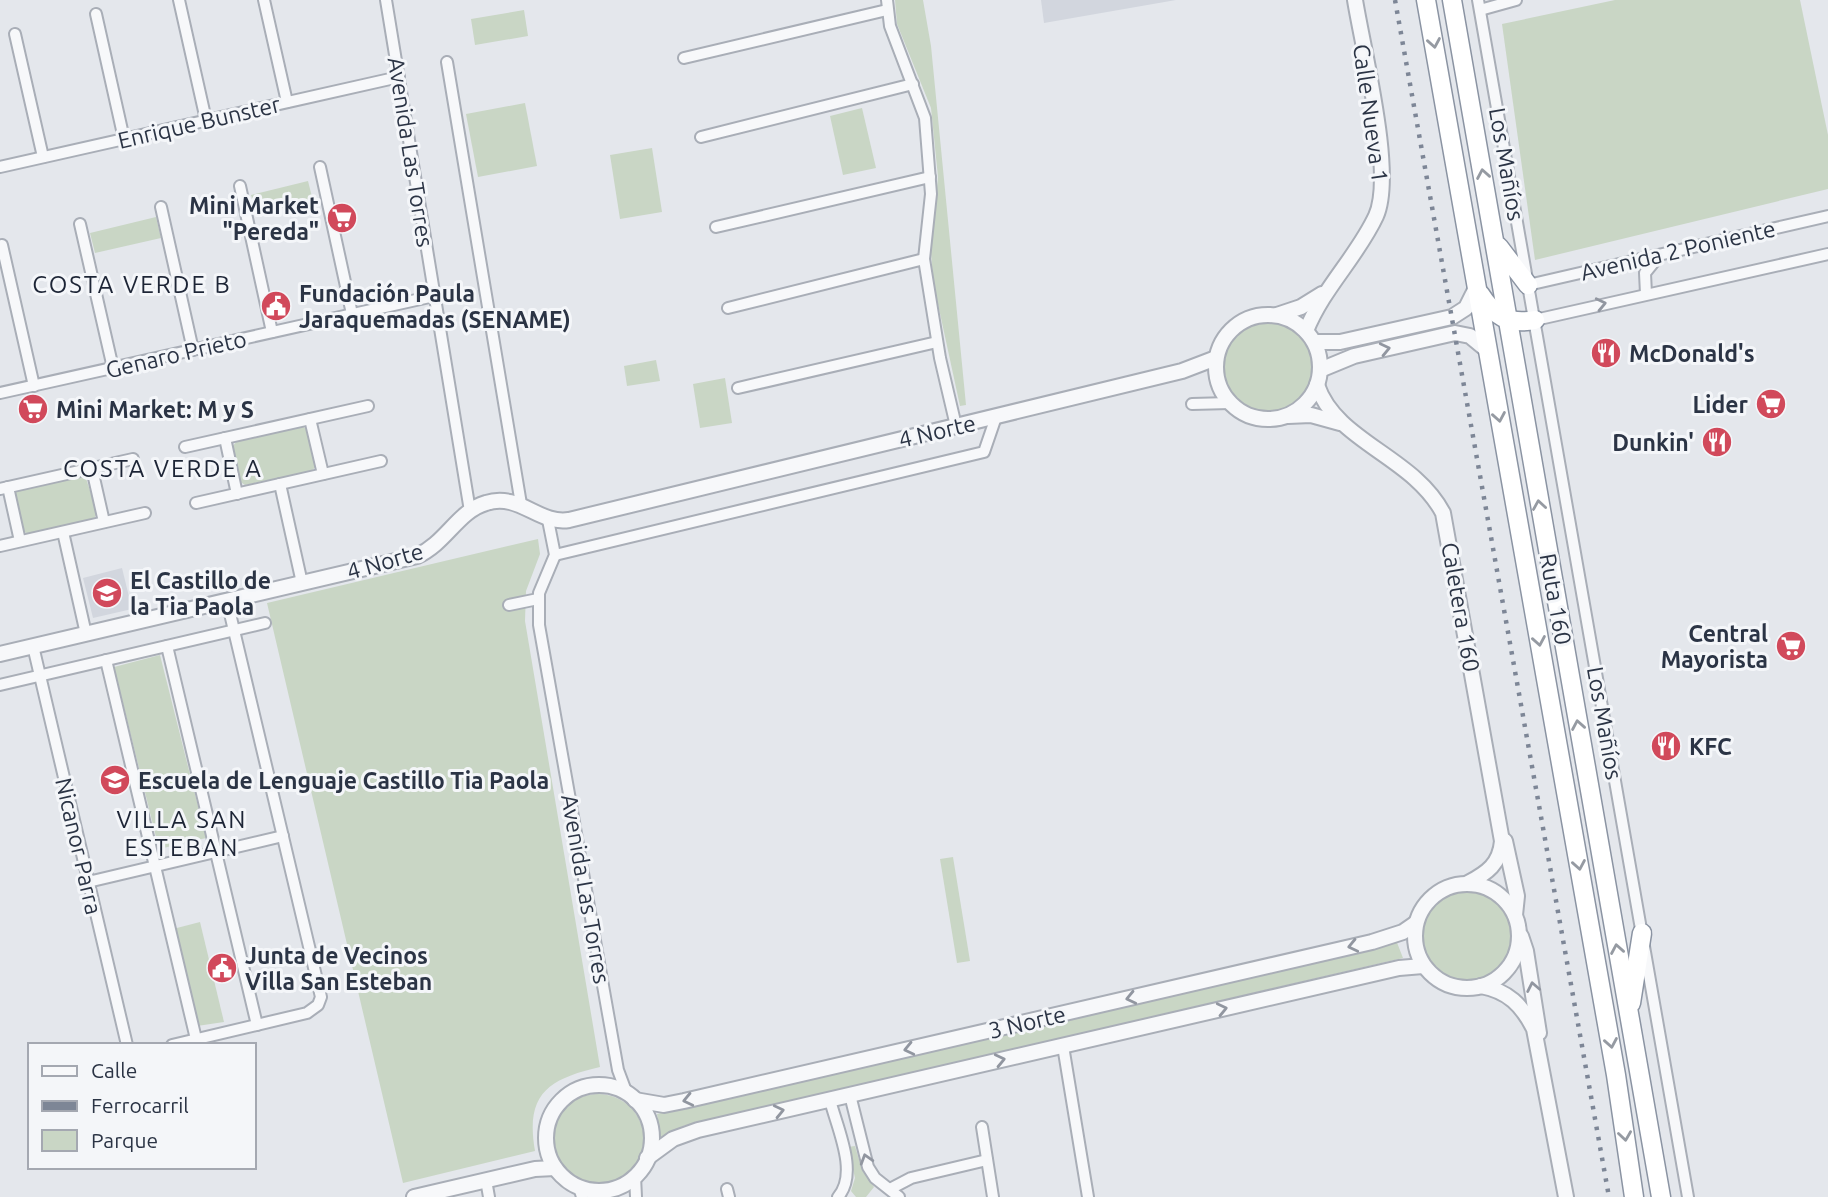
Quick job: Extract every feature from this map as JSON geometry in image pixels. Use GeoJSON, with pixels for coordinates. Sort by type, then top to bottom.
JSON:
{"type":"FeatureCollection","features":[{"type":"Feature","properties":{"kind":"highway","name":"Ruta 160"},"geometry":{"type":"LineString","coordinates":[[1426,0],[1612,1049],[1634,1197]]}},
{"type":"Feature","properties":{"kind":"highway","name":"Ruta 160"},"geometry":{"type":"LineString","coordinates":[[1452,0],[1661,1197]]}},
{"type":"Feature","properties":{"kind":"highway"},"geometry":{"type":"LineString","coordinates":[[1495,241],[1528,285]]}},
{"type":"Feature","properties":{"kind":"highway"},"geometry":{"type":"LineString","coordinates":[[1476,288],[1493,313],[1509,321],[1535,320]]}},
{"type":"Feature","properties":{"kind":"highway"},"geometry":{"type":"LineString","coordinates":[[1629,1017],[1642,933]]}},
{"type":"Feature","properties":{"kind":"street"},"geometry":{"type":"LineString","coordinates":[[179,0],[206,120]]}},
{"type":"Feature","properties":{"kind":"street"},"geometry":{"type":"LineString","coordinates":[[264,0],[287,102]]}},
{"type":"Feature","properties":{"kind":"street","name":"Avenida Las Torres"},"geometry":{"type":"LineString","coordinates":[[386,0],[470,510]]}},
{"type":"Feature","properties":{"kind":"street","name":"Calle Nueva 1"},"geometry":{"type":"LineString","coordinates":[[1310,337],[1324,293],[1369,229],[1383,192],[1382,159],[1354,0]]}},
{"type":"Feature","properties":{"kind":"street"},"geometry":{"type":"LineString","coordinates":[[1479,5],[1516,0]]}},
{"type":"Feature","properties":{"kind":"street"},"geometry":{"type":"LineString","coordinates":[[684,58],[887,5],[894,37],[925,118],[930,177],[924,259],[937,342],[956,426]]}},
{"type":"Feature","properties":{"kind":"street","name":"Los Mañíos"},"geometry":{"type":"LineString","coordinates":[[1479,5],[1689,1197]]}},
{"type":"Feature","properties":{"kind":"street"},"geometry":{"type":"LineString","coordinates":[[96,14],[124,139]]}},
{"type":"Feature","properties":{"kind":"street"},"geometry":{"type":"LineString","coordinates":[[15,34],[43,157]]}},
{"type":"Feature","properties":{"kind":"street"},"geometry":{"type":"LineString","coordinates":[[447,62],[521,504]]}},
{"type":"Feature","properties":{"kind":"street","name":"Enrique Bunster"},"geometry":{"type":"LineString","coordinates":[[0,167],[399,77]]}},
{"type":"Feature","properties":{"kind":"street"},"geometry":{"type":"LineString","coordinates":[[701,137],[914,84]]}},
{"type":"Feature","properties":{"kind":"street"},"geometry":{"type":"LineString","coordinates":[[320,167],[352,314]]}},
{"type":"Feature","properties":{"kind":"street"},"geometry":{"type":"LineString","coordinates":[[716,227],[930,177]]}},
{"type":"Feature","properties":{"kind":"street"},"geometry":{"type":"LineString","coordinates":[[240,186],[272,332]]}},
{"type":"Feature","properties":{"kind":"street"},"geometry":{"type":"LineString","coordinates":[[161,207],[193,350]]}},
{"type":"Feature","properties":{"kind":"street","name":"Avenida 2 Poniente"},"geometry":{"type":"LineString","coordinates":[[1528,285],[1828,216]]}},
{"type":"Feature","properties":{"kind":"street"},"geometry":{"type":"LineString","coordinates":[[80,224],[113,368]]}},
{"type":"Feature","properties":{"kind":"street"},"geometry":{"type":"LineString","coordinates":[[2,246],[34,386]]}},
{"type":"Feature","properties":{"kind":"street","name":"Avenida 2 Poniente"},"geometry":{"type":"LineString","coordinates":[[1535,320],[1828,254]]}},
{"type":"Feature","properties":{"kind":"street"},"geometry":{"type":"LineString","coordinates":[[1646,294],[1645,273],[1660,255]]}},
{"type":"Feature","properties":{"kind":"street"},"geometry":{"type":"LineString","coordinates":[[728,308],[924,259]]}},
{"type":"Feature","properties":{"kind":"street"},"geometry":{"type":"LineString","coordinates":[[1310,337],[1340,342],[1452,317],[1466,308],[1476,288]]}},
{"type":"Feature","properties":{"kind":"street","name":"Calle Nueva 1"},"geometry":{"type":"LineString","coordinates":[[1276,315],[1301,307],[1324,293]]}},
{"type":"Feature","properties":{"kind":"street","name":"Genaro Prieto"},"geometry":{"type":"LineString","coordinates":[[0,393],[434,296]]}},
{"type":"Feature","properties":{"kind":"street"},"geometry":{"type":"LineString","coordinates":[[1230,403],[1218,382],[1216,358],[1224,339],[1237,324],[1256,316],[1276,315],[1293,320],[1310,337],[1319,378]]}},
{"type":"Feature","properties":{"kind":"street"},"geometry":{"type":"LineString","coordinates":[[1192,404],[1230,403],[1255,417],[1284,416],[1301,408],[1319,378],[1354,356],[1455,333],[1470,337],[1487,350]]}},
{"type":"Feature","properties":{"kind":"street"},"geometry":{"type":"LineString","coordinates":[[738,388],[937,342]]}},
{"type":"Feature","properties":{"kind":"street","name":"4 Norte"},"geometry":{"type":"LineString","coordinates":[[548,520],[569,520],[996,417],[1182,371],[1216,358]]}},
{"type":"Feature","properties":{"kind":"street","name":"Caletera 160"},"geometry":{"type":"LineString","coordinates":[[1319,378],[1324,402],[1345,425],[1413,473],[1432,492],[1443,513],[1501,834],[1501,849],[1495,863],[1484,875],[1468,883]]}},
{"type":"Feature","properties":{"kind":"street"},"geometry":{"type":"LineString","coordinates":[[185,447],[368,406]]}},
{"type":"Feature","properties":{"kind":"street","name":"Caletera 160"},"geometry":{"type":"LineString","coordinates":[[1284,416],[1311,415],[1345,425]]}},
{"type":"Feature","properties":{"kind":"street","name":"4 Norte"},"geometry":{"type":"LineString","coordinates":[[555,555],[984,453],[996,417]]}},
{"type":"Feature","properties":{"kind":"street"},"geometry":{"type":"LineString","coordinates":[[310,419],[323,474]]}},
{"type":"Feature","properties":{"kind":"street"},"geometry":{"type":"LineString","coordinates":[[225,438],[237,494]]}},
{"type":"Feature","properties":{"kind":"street"},"geometry":{"type":"LineString","coordinates":[[20,541],[4,488],[133,459]]}},
{"type":"Feature","properties":{"kind":"street"},"geometry":{"type":"LineString","coordinates":[[196,503],[381,461]]}},
{"type":"Feature","properties":{"kind":"street"},"geometry":{"type":"LineString","coordinates":[[92,469],[104,522]]}},
{"type":"Feature","properties":{"kind":"street"},"geometry":{"type":"LineString","coordinates":[[280,484],[302,583]]}},
{"type":"Feature","properties":{"kind":"street"},"geometry":{"type":"LineString","coordinates":[[470,510],[494,501],[521,504],[548,520],[555,555]]}},
{"type":"Feature","properties":{"kind":"street","name":"4 Norte"},"geometry":{"type":"LineString","coordinates":[[0,654],[417,556],[438,545],[470,510]]}},
{"type":"Feature","properties":{"kind":"street"},"geometry":{"type":"LineString","coordinates":[[0,546],[145,513]]}},
{"type":"Feature","properties":{"kind":"street"},"geometry":{"type":"LineString","coordinates":[[62,532],[86,634]]}},
{"type":"Feature","properties":{"kind":"street","name":"Avenida Las Torres"},"geometry":{"type":"LineString","coordinates":[[555,555],[538,599],[539,625],[618,1070],[631,1097]]}},
{"type":"Feature","properties":{"kind":"street"},"geometry":{"type":"LineString","coordinates":[[509,605],[538,599]]}},
{"type":"Feature","properties":{"kind":"street"},"geometry":{"type":"LineString","coordinates":[[180,1043],[311,1012],[321,996],[227,601]]}},
{"type":"Feature","properties":{"kind":"street"},"geometry":{"type":"LineString","coordinates":[[0,685],[265,623]]}},
{"type":"Feature","properties":{"kind":"street","name":"Nicanor Parra"},"geometry":{"type":"LineString","coordinates":[[33,646],[127,1043]]}},
{"type":"Feature","properties":{"kind":"street"},"geometry":{"type":"LineString","coordinates":[[167,646],[257,1025]]}},
{"type":"Feature","properties":{"kind":"street"},"geometry":{"type":"LineString","coordinates":[[106,660],[195,1039]]}},
{"type":"Feature","properties":{"kind":"street","name":"Caletera 160"},"geometry":{"type":"LineString","coordinates":[[1501,834],[1507,846],[1517,896],[1515,915]]}},
{"type":"Feature","properties":{"kind":"street"},"geometry":{"type":"LineString","coordinates":[[88,882],[283,836]]}},
{"type":"Feature","properties":{"kind":"street"},"geometry":{"type":"LineString","coordinates":[[1519,933],[1518,945],[1509,967],[1492,982],[1470,988],[1449,985],[1423,966],[1415,945],[1416,923],[1427,902],[1445,888],[1468,883],[1496,892],[1515,915],[1526,951],[1538,1017],[1539,1041],[1566,1197]]}},
{"type":"Feature","properties":{"kind":"street","name":"3 Norte"},"geometry":{"type":"LineString","coordinates":[[631,1097],[664,1105],[684,1101],[1372,942],[1403,932],[1416,923]]}},
{"type":"Feature","properties":{"kind":"street","name":"3 Norte"},"geometry":{"type":"LineString","coordinates":[[647,1158],[663,1144],[685,1133],[1399,968],[1423,966]]}},
{"type":"Feature","properties":{"kind":"street"},"geometry":{"type":"LineString","coordinates":[[1481,986],[1502,992],[1517,1002],[1529,1018],[1539,1041]]}},
{"type":"Feature","properties":{"kind":"street"},"geometry":{"type":"LineString","coordinates":[[1063,1046],[1088,1197]]}},
{"type":"Feature","properties":{"kind":"street"},"geometry":{"type":"LineString","coordinates":[[591,1086],[615,1088],[631,1097],[646,1115],[651,1132],[647,1158],[635,1176],[608,1190],[580,1192],[555,1168],[548,1152],[548,1123],[560,1102],[580,1089],[591,1086]]}},
{"type":"Feature","properties":{"kind":"street"},"geometry":{"type":"LineString","coordinates":[[850,1095],[868,1167],[875,1178],[899,1197]]}},
{"type":"Feature","properties":{"kind":"street"},"geometry":{"type":"LineString","coordinates":[[830,1100],[848,1173],[847,1186],[838,1197]]}},
{"type":"Feature","properties":{"kind":"street"},"geometry":{"type":"LineString","coordinates":[[982,1127],[993,1197]]}},
{"type":"Feature","properties":{"kind":"street"},"geometry":{"type":"LineString","coordinates":[[890,1189],[911,1178],[987,1160]]}},
{"type":"Feature","properties":{"kind":"street"},"geometry":{"type":"LineString","coordinates":[[414,1197],[535,1169],[555,1168]]}},
{"type":"Feature","properties":{"kind":"street"},"geometry":{"type":"LineString","coordinates":[[635,1176],[636,1197]]}},
{"type":"Feature","properties":{"kind":"street"},"geometry":{"type":"LineString","coordinates":[[486,1180],[489,1197]]}},
{"type":"Feature","properties":{"kind":"shaded area"},"geometry":{"type":"Polygon","coordinates":[[[1041,0],[1176,0],[1044,23],[1041,0]]]}},
{"type":"Feature","properties":{"kind":"shaded area","name":"El Castillo de la Tia Paola"},"geometry":{"type":"Polygon","coordinates":[[[122,568],[132,609],[93,618],[83,578],[122,568]]]}},
{"type":"Feature","properties":{"kind":"green space"},"geometry":{"type":"Polygon","coordinates":[[[895,0],[923,0],[931,46],[966,405],[960,406],[933,281],[931,252],[938,177],[931,108],[897,24],[895,0]]]}},
{"type":"Feature","properties":{"kind":"green space"},"geometry":{"type":"Polygon","coordinates":[[[1615,0],[1800,0],[1828,135],[1828,189],[1535,260],[1502,24],[1615,0]]]}},
{"type":"Feature","properties":{"kind":"green space"},"geometry":{"type":"Polygon","coordinates":[[[524,10],[528,36],[475,45],[471,19],[524,10]]]}},
{"type":"Feature","properties":{"kind":"green space"},"geometry":{"type":"Polygon","coordinates":[[[525,103],[537,166],[478,177],[466,114],[525,103]]]}},
{"type":"Feature","properties":{"kind":"green space"},"geometry":{"type":"Polygon","coordinates":[[[862,108],[876,168],[843,175],[830,116],[862,108]]]}},
{"type":"Feature","properties":{"kind":"green space"},"geometry":{"type":"Polygon","coordinates":[[[652,148],[662,212],[620,219],[610,155],[652,148]]]}},
{"type":"Feature","properties":{"kind":"green space"},"geometry":{"type":"Polygon","coordinates":[[[308,181],[313,201],[257,214],[251,195],[308,181]]]}},
{"type":"Feature","properties":{"kind":"green space"},"geometry":{"type":"Polygon","coordinates":[[[156,217],[161,238],[95,253],[90,233],[156,217]]]}},
{"type":"Feature","properties":{"kind":"green space"},"geometry":{"type":"Polygon","coordinates":[[[1268,322],[1286,325],[1301,335],[1311,350],[1314,368],[1311,386],[1301,401],[1286,411],[1268,414],[1250,411],[1235,401],[1225,386],[1222,368],[1225,350],[1235,335],[1250,325],[1268,322]]]}},
{"type":"Feature","properties":{"kind":"green space"},"geometry":{"type":"Polygon","coordinates":[[[656,360],[660,381],[627,386],[624,366],[656,360]]]}},
{"type":"Feature","properties":{"kind":"green space"},"geometry":{"type":"Polygon","coordinates":[[[725,378],[732,423],[700,428],[693,384],[725,378]]]}},
{"type":"Feature","properties":{"kind":"green space"},"geometry":{"type":"Polygon","coordinates":[[[303,427],[309,430],[317,466],[311,471],[245,485],[239,481],[231,448],[237,441],[303,427]]]}},
{"type":"Feature","properties":{"kind":"green space"},"geometry":{"type":"Polygon","coordinates":[[[85,475],[97,513],[94,519],[29,534],[22,531],[14,497],[16,491],[85,475]]]}},
{"type":"Feature","properties":{"kind":"green space"},"geometry":{"type":"Polygon","coordinates":[[[538,539],[540,554],[526,591],[525,621],[600,1067],[566,1077],[544,1092],[537,1103],[534,1116],[535,1151],[403,1183],[267,603],[538,539]]]}},
{"type":"Feature","properties":{"kind":"green space"},"geometry":{"type":"Polygon","coordinates":[[[160,655],[206,838],[159,849],[114,667],[160,655]]]}},
{"type":"Feature","properties":{"kind":"green space"},"geometry":{"type":"Polygon","coordinates":[[[953,857],[970,961],[957,963],[940,859],[953,857]]]}},
{"type":"Feature","properties":{"kind":"green space"},"geometry":{"type":"Polygon","coordinates":[[[1458,891],[1476,891],[1492,898],[1505,911],[1512,927],[1512,945],[1505,961],[1492,974],[1476,981],[1458,981],[1442,974],[1429,961],[1422,945],[1422,927],[1429,911],[1442,898],[1458,891]]]}},
{"type":"Feature","properties":{"kind":"green space"},"geometry":{"type":"Polygon","coordinates":[[[200,922],[224,1022],[197,1026],[173,929],[200,922]]]}},
{"type":"Feature","properties":{"kind":"green space"},"geometry":{"type":"Polygon","coordinates":[[[1396,940],[1403,958],[683,1126],[660,1139],[657,1114],[1119,1008],[1396,940]]]}},
{"type":"Feature","properties":{"kind":"green space"},"geometry":{"type":"Polygon","coordinates":[[[598,1094],[616,1097],[631,1107],[641,1122],[644,1140],[641,1158],[631,1173],[616,1183],[598,1186],[580,1183],[565,1173],[555,1158],[552,1140],[555,1122],[565,1107],[580,1097],[598,1094]]]}},
{"type":"Feature","properties":{"kind":"green space"},"geometry":{"type":"Polygon","coordinates":[[[855,1146],[862,1170],[874,1187],[866,1197],[856,1197],[851,1191],[855,1178],[848,1147],[855,1146]]]}},
{"type":"Feature","properties":{"kind":"railway"},"geometry":{"type":"LineString","coordinates":[[1395,0],[1609,1197]]}},
{"type":"Feature","properties":{"kind":"place","name":"Mini Market \"Pereda\""},"geometry":{"type":"Point","coordinates":[342,218]}},
{"type":"Feature","properties":{"kind":"place","name":"Fundación Paula Jaraquemadas (SENAME)"},"geometry":{"type":"Point","coordinates":[276,306]}},
{"type":"Feature","properties":{"kind":"place","name":"McDonald's"},"geometry":{"type":"Point","coordinates":[1606,353]}},
{"type":"Feature","properties":{"kind":"place","name":"Lider"},"geometry":{"type":"Point","coordinates":[1771,404]}},
{"type":"Feature","properties":{"kind":"place","name":"Mini Market: M y S"},"geometry":{"type":"Point","coordinates":[33,409]}},
{"type":"Feature","properties":{"kind":"place","name":"Dunkin'"},"geometry":{"type":"Point","coordinates":[1717,442]}},
{"type":"Feature","properties":{"kind":"place","name":"El Castillo de la Tia Paola"},"geometry":{"type":"Point","coordinates":[107,593]}},
{"type":"Feature","properties":{"kind":"place","name":"Central Mayorista"},"geometry":{"type":"Point","coordinates":[1791,646]}},
{"type":"Feature","properties":{"kind":"place","name":"KFC"},"geometry":{"type":"Point","coordinates":[1666,746]}},
{"type":"Feature","properties":{"kind":"place","name":"Escuela de Lenguaje Castillo Tia Paola"},"geometry":{"type":"Point","coordinates":[115,780]}},
{"type":"Feature","properties":{"kind":"place","name":"Junta de Vecinos Villa San Esteban"},"geometry":{"type":"Point","coordinates":[222,968]}},
{"type":"Feature","properties":{"kind":"district","name":"COSTA VERDE B"},"geometry":{"type":"Point","coordinates":[132,284]}},
{"type":"Feature","properties":{"kind":"district","name":"COSTA VERDE A"},"geometry":{"type":"Point","coordinates":[163,468]}},
{"type":"Feature","properties":{"kind":"district","name":"VILLA SAN ESTEBAN"},"geometry":{"type":"Point","coordinates":[182,833]}}]}
